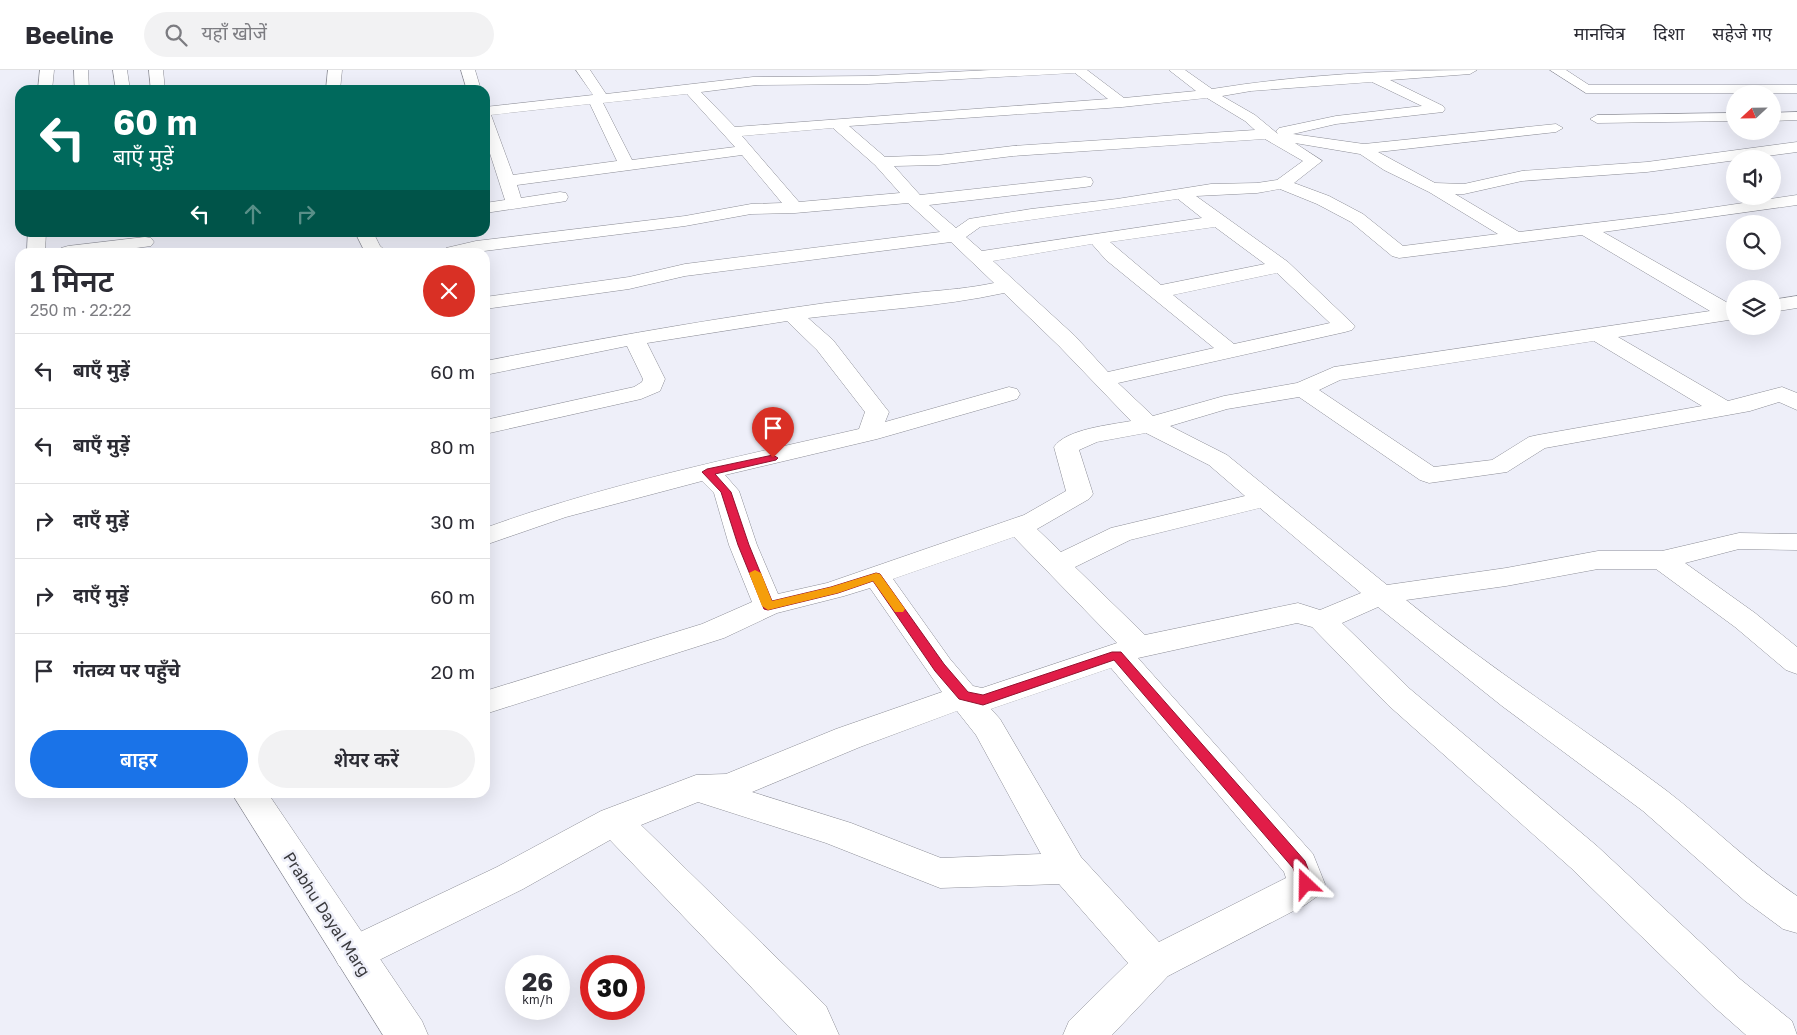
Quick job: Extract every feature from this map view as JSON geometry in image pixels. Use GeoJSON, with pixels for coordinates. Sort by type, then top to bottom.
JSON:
{"type":"FeatureCollection","features":[{"type":"Feature","properties":{"kind":"street"},"geometry":{"type":"LineString","coordinates":[[46,85],[47,70]]}},
{"type":"Feature","properties":{"kind":"street"},"geometry":{"type":"LineString","coordinates":[[81,70],[82,85]]}},
{"type":"Feature","properties":{"kind":"street"},"geometry":{"type":"LineString","coordinates":[[120,70],[122,85]]}},
{"type":"Feature","properties":{"kind":"street"},"geometry":{"type":"LineString","coordinates":[[156,70],[158,85]]}},
{"type":"Feature","properties":{"kind":"street"},"geometry":{"type":"LineString","coordinates":[[334,85],[336,70]]}},
{"type":"Feature","properties":{"kind":"street"},"geometry":{"type":"LineString","coordinates":[[468,70],[472,85]]}},
{"type":"Feature","properties":{"kind":"street"},"geometry":{"type":"LineString","coordinates":[[583,70],[599,99],[627,165]]}},
{"type":"Feature","properties":{"kind":"street"},"geometry":{"type":"LineString","coordinates":[[490,110],[751,84],[756,76],[1073,70]]}},
{"type":"Feature","properties":{"kind":"street"},"geometry":{"type":"LineString","coordinates":[[1079,70],[1122,103]]}},
{"type":"Feature","properties":{"kind":"street"},"geometry":{"type":"LineString","coordinates":[[1176,70],[1208,94],[1250,118],[1268,134],[1314,161]]}},
{"type":"Feature","properties":{"kind":"street"},"geometry":{"type":"LineString","coordinates":[[731,132],[837,122],[1122,103],[1208,94],[1251,87],[1470,70]]}},
{"type":"Feature","properties":{"kind":"street"},"geometry":{"type":"LineString","coordinates":[[1557,70],[1586,89],[1797,89]]}},
{"type":"Feature","properties":{"kind":"street"},"geometry":{"type":"LineString","coordinates":[[880,162],[940,160],[1013,151],[1268,134],[1336,120],[1438,109],[1377,78]]}},
{"type":"Feature","properties":{"kind":"street"},"geometry":{"type":"LineString","coordinates":[[691,90],[731,132],[795,208]]}},
{"type":"Feature","properties":{"kind":"street"},"geometry":{"type":"LineString","coordinates":[[1781,117],[1797,116]]}},
{"type":"Feature","properties":{"kind":"street"},"geometry":{"type":"LineString","coordinates":[[1372,117],[1418,142]]}},
{"type":"Feature","properties":{"kind":"street"},"geometry":{"type":"LineString","coordinates":[[1597,119],[1726,117]]}},
{"type":"Feature","properties":{"kind":"street"},"geometry":{"type":"LineString","coordinates":[[837,122],[880,162],[914,199],[1067,341],[1149,425],[1218,460],[1381,595],[1512,698],[1655,801],[1758,890],[1797,917]]}},
{"type":"Feature","properties":{"kind":"street"},"geometry":{"type":"LineString","coordinates":[[490,299],[629,283],[685,270],[955,236],[975,223],[1211,189],[1257,188],[1282,184],[1314,161],[1360,148],[1556,128]]}},
{"type":"Feature","properties":{"kind":"street"},"geometry":{"type":"LineString","coordinates":[[490,130],[515,204]]}},
{"type":"Feature","properties":{"kind":"street"},"geometry":{"type":"LineString","coordinates":[[1268,134],[1360,148],[1390,167],[1432,188],[1517,238]]}},
{"type":"Feature","properties":{"kind":"street"},"geometry":{"type":"LineString","coordinates":[[1432,188],[1464,189],[1522,176],[1647,167],[1680,161],[1797,147]]}},
{"type":"Feature","properties":{"kind":"street"},"geometry":{"type":"LineString","coordinates":[[508,181],[745,150]]}},
{"type":"Feature","properties":{"kind":"street"},"geometry":{"type":"LineString","coordinates":[[468,248],[482,244],[685,221],[751,209],[795,208],[914,199],[1085,182]]}},
{"type":"Feature","properties":{"kind":"street"},"geometry":{"type":"LineString","coordinates":[[1282,184],[1323,200],[1357,218],[1399,252],[1797,200]]}},
{"type":"Feature","properties":{"kind":"street"},"geometry":{"type":"LineString","coordinates":[[1103,380],[1345,326],[1281,266],[1180,194]]}},
{"type":"Feature","properties":{"kind":"street"},"geometry":{"type":"LineString","coordinates":[[490,207],[560,197]]}},
{"type":"Feature","properties":{"kind":"street"},"geometry":{"type":"LineString","coordinates":[[977,258],[1096,238],[1218,221]]}},
{"type":"Feature","properties":{"kind":"street"},"geometry":{"type":"LineString","coordinates":[[1584,229],[1726,310]]}},
{"type":"Feature","properties":{"kind":"street"},"geometry":{"type":"LineString","coordinates":[[100,237],[100,241],[145,240]]}},
{"type":"Feature","properties":{"kind":"street"},"geometry":{"type":"LineString","coordinates":[[1096,238],[1113,256],[1230,351]]}},
{"type":"Feature","properties":{"kind":"street"},"geometry":{"type":"LineString","coordinates":[[94,248],[145,240]]}},
{"type":"Feature","properties":{"kind":"street"},"geometry":{"type":"LineString","coordinates":[[1158,292],[1281,266]]}},
{"type":"Feature","properties":{"kind":"street"},"geometry":{"type":"LineString","coordinates":[[490,367],[634,339],[791,314],[858,305],[962,296],[1007,286]]}},
{"type":"Feature","properties":{"kind":"street"},"geometry":{"type":"LineString","coordinates":[[1781,305],[1797,302]]}},
{"type":"Feature","properties":{"kind":"street"},"geometry":{"type":"LineString","coordinates":[[791,314],[825,345],[877,412],[869,434]]}},
{"type":"Feature","properties":{"kind":"street"},"geometry":{"type":"LineString","coordinates":[[490,701],[713,631],[768,606],[834,590],[1033,522],[1080,494],[1066,448],[1090,436],[1149,425],[1224,403],[1303,389],[1334,374],[1726,314]]}},
{"type":"Feature","properties":{"kind":"street"},"geometry":{"type":"LineString","coordinates":[[1596,333],[1723,408]]}},
{"type":"Feature","properties":{"kind":"street"},"geometry":{"type":"LineString","coordinates":[[490,426],[641,392],[652,386],[654,379],[634,339]]}},
{"type":"Feature","properties":{"kind":"street"},"geometry":{"type":"LineString","coordinates":[[1303,389],[1429,475],[1498,467],[1538,442],[1792,396]]}},
{"type":"Feature","properties":{"kind":"street"},"geometry":{"type":"LineString","coordinates":[[490,535],[557,511],[707,472],[869,434],[1009,394]]}},
{"type":"Feature","properties":{"kind":"street"},"geometry":{"type":"LineString","coordinates":[[707,472],[726,492],[743,545],[768,606]]}},
{"type":"Feature","properties":{"kind":"street"},"geometry":{"type":"LineString","coordinates":[[1058,564],[1121,534],[1264,499]]}},
{"type":"Feature","properties":{"kind":"street"},"geometry":{"type":"LineString","coordinates":[[1019,526],[1058,564],[1101,612],[1128,651],[1300,866],[1306,884],[1292,894],[1154,964],[1084,1035]]}},
{"type":"Feature","properties":{"kind":"street"},"geometry":{"type":"LineString","coordinates":[[1322,620],[1381,595],[1439,585],[1506,577],[1598,560],[1662,560],[1739,541],[1797,542]]}},
{"type":"Feature","properties":{"kind":"street"},"geometry":{"type":"LineString","coordinates":[[1662,560],[1745,620],[1797,663]]}},
{"type":"Feature","properties":{"kind":"street"},"geometry":{"type":"LineString","coordinates":[[876,576],[939,667],[988,727],[1068,868],[1154,964]]}},
{"type":"Feature","properties":{"kind":"street"},"geometry":{"type":"LineString","coordinates":[[353,954],[510,878],[614,821],[696,788],[729,787],[848,738],[964,696],[983,700],[1128,651],[1298,613],[1322,620],[1399,697],[1584,857],[1726,992],[1777,1035]]}},
{"type":"Feature","properties":{"kind":"street"},"geometry":{"type":"LineString","coordinates":[[696,788],[838,833],[940,873],[1068,868]]}},
{"type":"Feature","properties":{"kind":"street","name":"Prabhu Dayal Marg"},"geometry":{"type":"LineString","coordinates":[[252,798],[407,1035]]}},
{"type":"Feature","properties":{"kind":"street"},"geometry":{"type":"LineString","coordinates":[[614,821],[811,1020],[818,1035]]}},
{"type":"Feature","properties":{"kind":"slow traffic"},"geometry":{"type":"LineString","coordinates":[[755,573],[768,606],[834,590],[876,576],[899,609]]}},
{"type":"Feature","properties":{"kind":"route"},"geometry":{"type":"LineString","coordinates":[[773,458],[707,472],[726,492],[743,545],[768,606],[834,590],[876,576],[939,667],[964,696],[983,700],[1116,655],[1300,866],[1306,884]]}}]}
